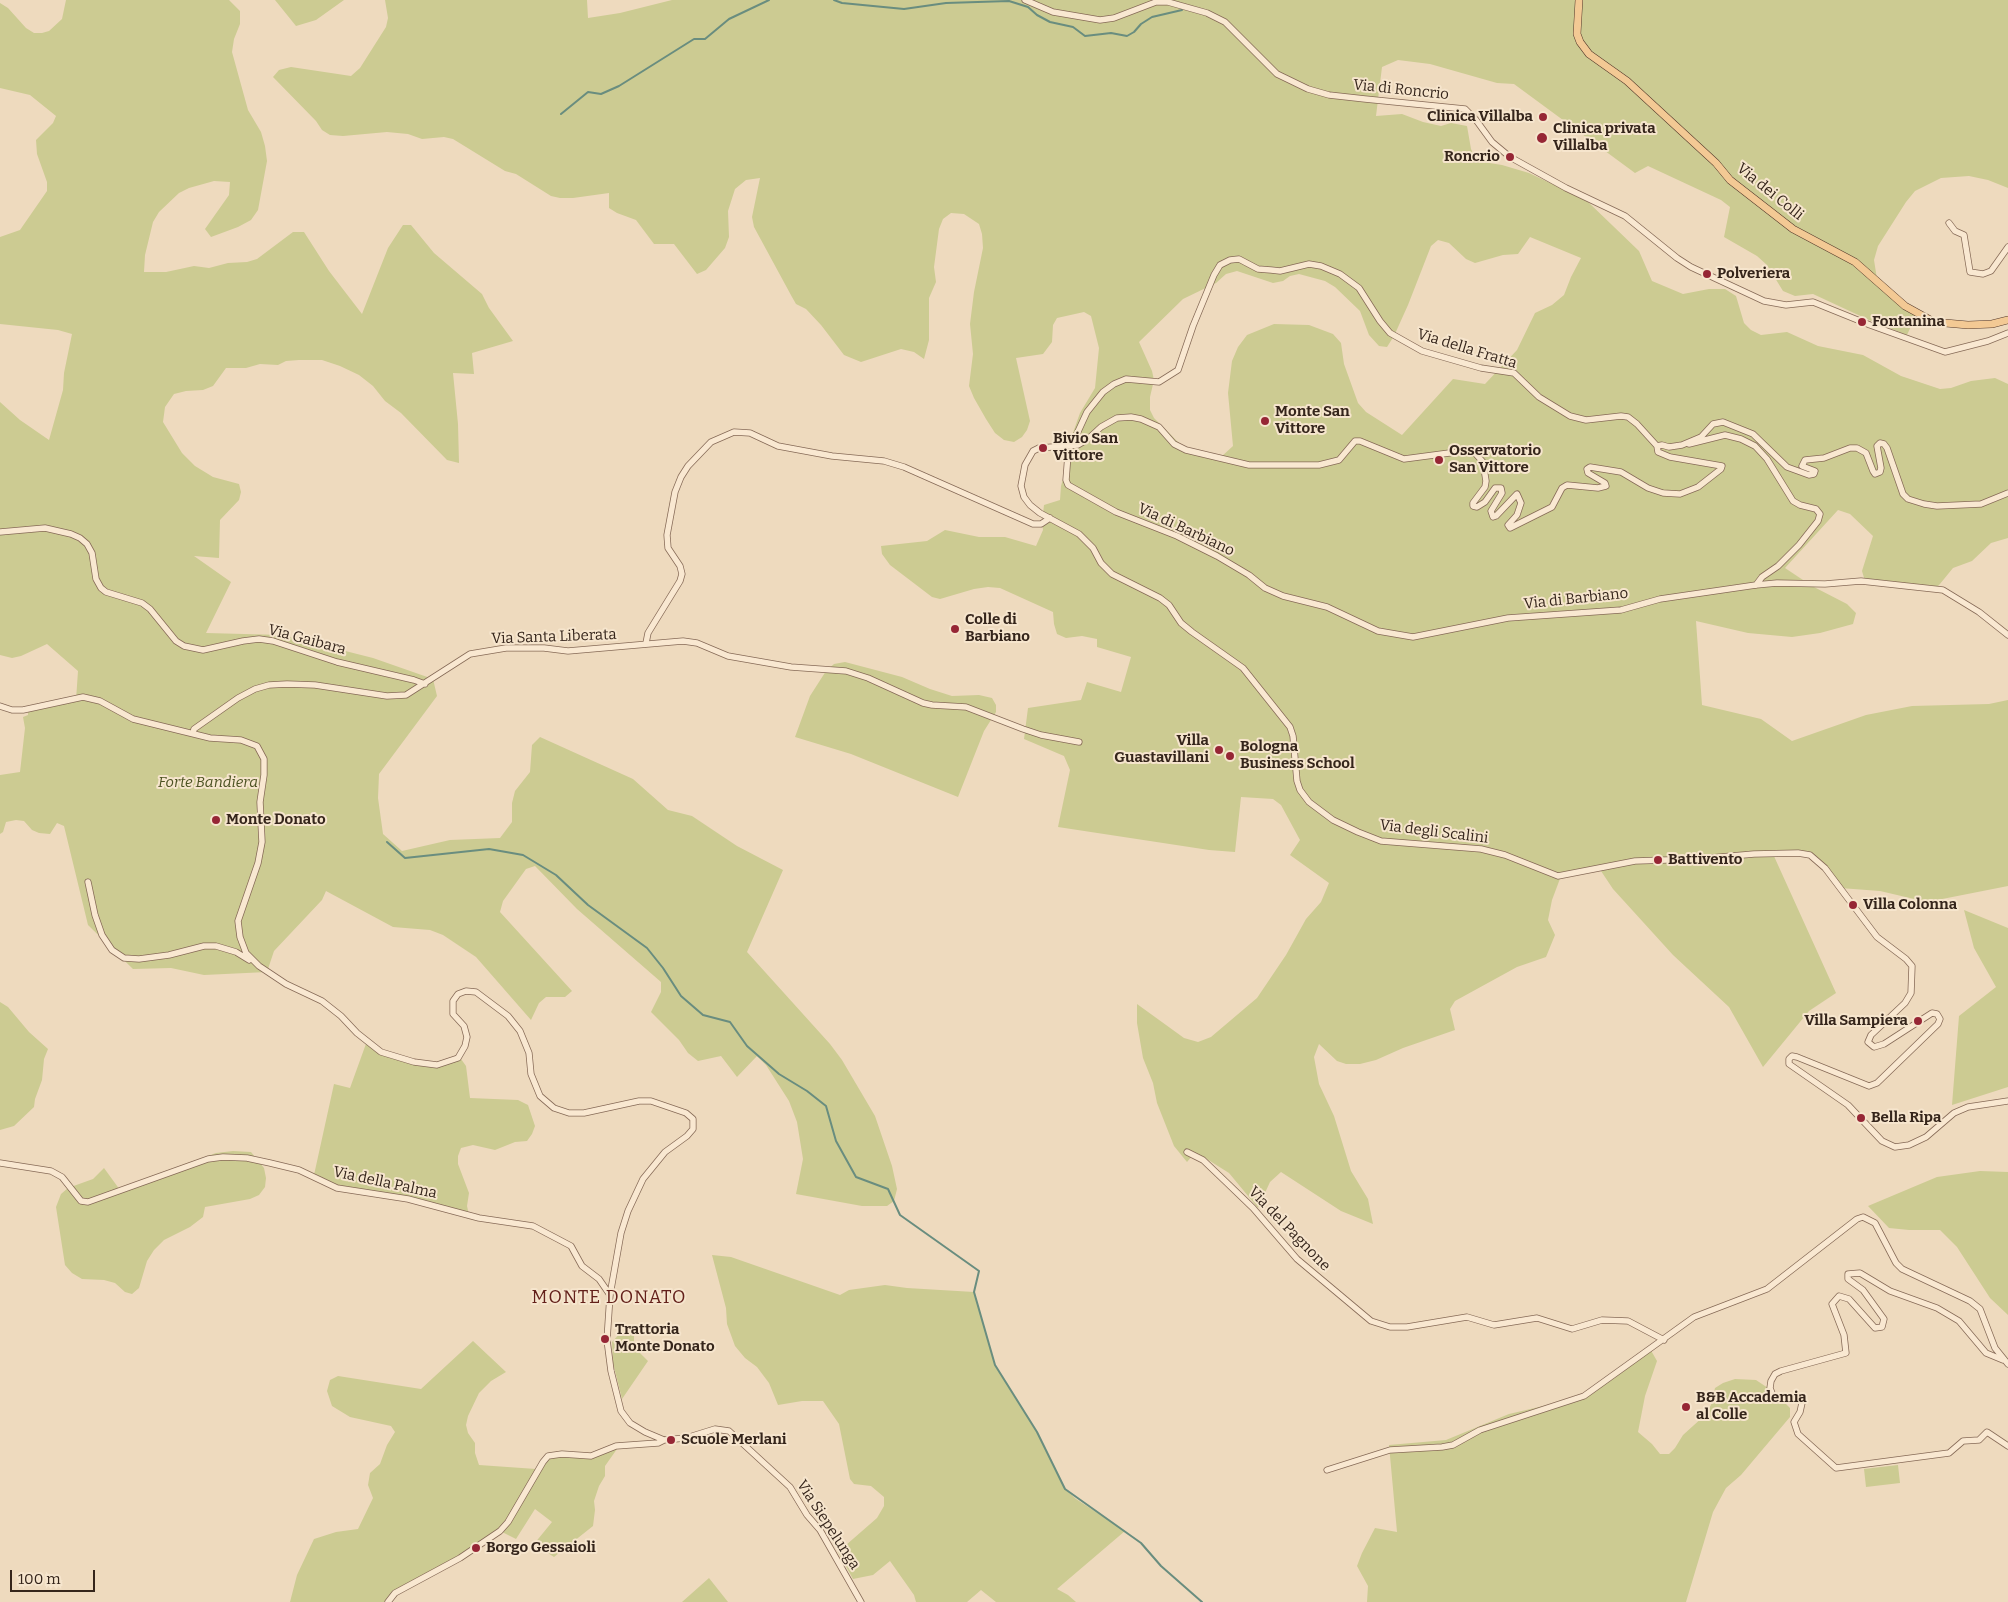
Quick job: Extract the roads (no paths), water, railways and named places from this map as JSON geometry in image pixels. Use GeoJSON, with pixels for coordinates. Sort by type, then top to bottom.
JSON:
{"type":"FeatureCollection","features":[{"type":"Feature","properties":{"kind":"main road","name":"Via dei Colli"},"geometry":{"type":"LineString","coordinates":[[1579,0],[1576,25],[1577,34],[1589,54],[1627,81],[1716,163],[1730,180],[1793,229],[1854,262],[1905,306],[1934,322],[1992,324],[2008,320]]}},
{"type":"Feature","properties":{"kind":"street","name":"Via di Roncrio"},"geometry":{"type":"LineString","coordinates":[[1025,0],[1053,12],[1100,20],[1114,18],[1156,2],[1168,2],[1207,13],[1225,22],[1277,74],[1308,89],[1347,97],[1465,109],[1476,120],[1492,142],[1510,157],[1566,188],[1625,216],[1677,258],[1691,266],[1764,301],[1786,305],[1813,302],[1945,352],[1988,341],[2008,333]]}},
{"type":"Feature","properties":{"kind":"street"},"geometry":{"type":"LineString","coordinates":[[1949,223],[1955,231],[1964,235],[1970,272],[1983,274],[1991,271],[2008,247]]}},
{"type":"Feature","properties":{"kind":"street","name":"Via della Fratta"},"geometry":{"type":"LineString","coordinates":[[1239,259],[1258,269],[1280,271],[1309,264],[1321,266],[1340,274],[1359,288],[1390,333],[1405,343],[1443,358],[1514,374],[1539,397],[1570,416],[1586,420],[1628,417],[1637,424],[1656,446],[1658,452],[1670,457],[1720,464],[1722,467],[1698,487],[1680,494],[1663,493],[1648,488],[1621,472],[1590,467],[1588,473],[1605,483],[1606,486],[1598,488],[1566,485],[1562,488],[1552,507],[1510,528],[1508,525],[1517,515],[1521,503],[1517,494],[1496,516],[1492,517],[1491,512],[1502,493],[1501,488],[1495,488],[1485,502],[1476,507],[1473,506],[1473,502],[1485,488],[1486,480],[1482,462],[1472,450],[1404,459],[1360,441],[1355,442],[1339,460],[1319,465],[1249,465],[1186,450],[1174,444],[1159,427],[1131,417],[1117,418],[1101,427],[1078,445],[1062,445],[1063,441],[1075,438],[1087,412],[1114,384],[1126,379],[1159,382],[1178,370],[1193,326],[1214,275],[1220,265],[1230,260],[1239,259]]}},
{"type":"Feature","properties":{"kind":"street"},"geometry":{"type":"LineString","coordinates":[[1682,445],[1701,437],[1713,424],[1722,422],[1753,434],[1787,467],[1809,475],[1814,474],[1815,471],[1802,466],[1805,460],[1824,458],[1850,448],[1857,448],[1866,453],[1875,474],[1880,472],[1877,446],[1884,444],[1903,494],[1913,501],[1937,506],[1981,504],[2008,493]]}},
{"type":"Feature","properties":{"kind":"street"},"geometry":{"type":"LineString","coordinates":[[646,643],[648,633],[680,581],[682,574],[680,566],[668,548],[667,535],[676,492],[681,477],[688,466],[711,442],[734,432],[750,433],[778,446],[832,456],[884,461],[904,467],[1033,524],[1041,524],[1050,518],[1030,505],[1022,492],[1025,465],[1034,451],[1039,448],[1062,445]]}},
{"type":"Feature","properties":{"kind":"street"},"geometry":{"type":"LineString","coordinates":[[1656,446],[1669,447],[1700,443],[1725,435],[1741,439],[1755,446],[1766,459],[1792,501],[1816,509],[1820,514],[1818,521],[1799,545],[1778,566],[1762,576],[1756,584]]}},
{"type":"Feature","properties":{"kind":"street","name":"Via di Barbiano"},"geometry":{"type":"LineString","coordinates":[[1062,445],[1068,454],[1066,480],[1068,485],[1116,512],[1177,536],[1217,556],[1249,575],[1264,588],[1283,596],[1327,606],[1378,631],[1413,636],[1508,618],[1621,610],[1660,599],[1756,584],[1825,584],[1871,581],[1942,590],[1979,612],[2008,635]]}},
{"type":"Feature","properties":{"kind":"street","name":"Via degli Scalini"},"geometry":{"type":"LineString","coordinates":[[1050,518],[1083,538],[1112,574],[1160,598],[1169,605],[1181,623],[1243,668],[1290,727],[1293,736],[1297,781],[1300,790],[1309,802],[1333,820],[1381,841],[1481,849],[1505,855],[1558,876],[1635,861],[1698,859],[1754,854],[1798,853],[1810,855],[1825,868],[1877,937],[1906,959],[1912,966],[1910,993],[1905,1002],[1871,1036],[1868,1042],[1874,1047],[1884,1044],[1932,1013],[1937,1014],[1940,1019],[1938,1024],[1877,1083],[1869,1086],[1796,1057],[1792,1056],[1789,1059],[1789,1064],[1848,1106],[1882,1141],[1894,1147],[1909,1145],[1926,1137],[1954,1113],[1968,1107],[2008,1101]]}},
{"type":"Feature","properties":{"kind":"street","name":"Via Gaibara"},"geometry":{"type":"LineString","coordinates":[[0,532],[45,528],[80,538],[87,544],[92,553],[96,578],[100,588],[106,592],[142,603],[150,609],[176,642],[184,646],[203,650],[243,641],[273,641],[337,662],[425,684]]}},
{"type":"Feature","properties":{"kind":"street","name":"Via Santa Liberata"},"geometry":{"type":"LineString","coordinates":[[193,733],[194,729],[238,698],[254,689],[269,685],[315,685],[387,696],[406,695],[470,654],[497,649],[544,648],[568,651],[642,645],[646,643],[690,641],[728,656],[802,669],[846,672],[868,678],[923,703],[966,707],[1022,730],[1079,742]]}},
{"type":"Feature","properties":{"kind":"street"},"geometry":{"type":"LineString","coordinates":[[0,706],[12,710],[23,710],[83,696],[100,701],[133,719],[210,738],[241,740],[257,746],[264,760],[260,802],[262,842],[258,863],[238,921],[240,937],[246,952],[259,966]]}},
{"type":"Feature","properties":{"kind":"street"},"geometry":{"type":"LineString","coordinates":[[88,882],[95,915],[102,935],[112,950],[124,958],[139,959],[169,955],[204,946],[216,946],[236,952],[286,984],[322,1001],[341,1016],[356,1033],[381,1052],[414,1062],[437,1064],[458,1058],[465,1046],[467,1037],[464,1026],[454,1014],[453,1001],[458,994],[466,991],[476,992],[508,1016],[520,1030],[529,1053],[531,1074],[540,1096],[554,1108],[569,1114],[584,1113],[639,1101],[651,1101],[686,1113],[693,1119],[693,1129],[687,1136],[665,1152],[643,1179],[628,1211],[621,1233],[608,1315],[607,1340],[609,1359],[621,1411],[630,1423],[664,1440]]}},
{"type":"Feature","properties":{"kind":"street","name":"Via del Pagnone"},"geometry":{"type":"LineString","coordinates":[[1187,1152],[1203,1160],[1253,1208],[1297,1259],[1371,1321],[1390,1327],[1408,1327],[1467,1317],[1494,1325],[1537,1318],[1572,1329],[1602,1320],[1628,1321],[1664,1340]]}},
{"type":"Feature","properties":{"kind":"street","name":"Via della Palma"},"geometry":{"type":"LineString","coordinates":[[0,1163],[51,1171],[62,1177],[81,1201],[88,1202],[208,1159],[223,1157],[247,1158],[270,1163],[299,1170],[337,1188],[408,1198],[479,1218],[533,1226],[571,1246],[582,1266],[598,1279],[610,1296]]}},
{"type":"Feature","properties":{"kind":"street"},"geometry":{"type":"LineString","coordinates":[[1327,1470],[1390,1450],[1453,1445],[1480,1430],[1584,1396],[1694,1317],[1767,1289],[1857,1219],[1863,1217],[1875,1222],[1896,1264],[1902,1269],[1970,1302],[1980,1309],[1991,1338],[2006,1362]]}},
{"type":"Feature","properties":{"kind":"street"},"geometry":{"type":"LineString","coordinates":[[2006,1362],[1986,1353],[1958,1321],[1937,1308],[1890,1291],[1860,1273],[1848,1274],[1848,1279],[1863,1290],[1884,1319],[1882,1326],[1875,1328],[1849,1299],[1839,1296],[1832,1304],[1844,1335],[1846,1353],[1781,1371],[1770,1381],[1770,1388],[1773,1396],[1779,1399],[1798,1398],[1802,1403],[1800,1412],[1794,1422],[1798,1434],[1836,1468],[1949,1453],[1963,1442],[1979,1440],[1988,1432],[2008,1446]]}},
{"type":"Feature","properties":{"kind":"street","name":"Via Siepelunga"},"geometry":{"type":"LineString","coordinates":[[388,1602],[395,1593],[492,1539],[508,1522],[548,1456],[562,1454],[591,1456],[616,1446],[658,1443],[664,1440],[686,1438],[715,1429],[729,1431],[790,1487],[807,1515],[820,1530],[861,1602]]}},
{"type":"Feature","properties":{"kind":"waterway"},"geometry":{"type":"LineString","coordinates":[[561,114],[588,92],[601,94],[619,86],[694,39],[705,39],[729,19],[769,0]]}},
{"type":"Feature","properties":{"kind":"waterway"},"geometry":{"type":"LineString","coordinates":[[834,0],[842,3],[904,9],[946,3],[1009,1],[1028,7],[1037,15],[1050,22],[1073,27],[1085,36],[1111,33],[1127,36],[1152,17],[1182,10]]}},
{"type":"Feature","properties":{"kind":"waterway"},"geometry":{"type":"LineString","coordinates":[[387,842],[405,858],[489,849],[523,855],[556,875],[588,905],[647,948],[681,996],[703,1015],[730,1022],[747,1046],[779,1074],[807,1091],[826,1106],[836,1141],[856,1177],[888,1189],[900,1215],[979,1271],[974,1292],[995,1365],[1037,1432],[1065,1489],[1141,1543],[1161,1566],[1202,1602]]}},
{"type":"Feature","properties":{"kind":"place","name":"Clinica Villalba"},"geometry":{"type":"Point","coordinates":[1543,117]}},
{"type":"Feature","properties":{"kind":"place","name":"Clinica privata Villalba"},"geometry":{"type":"Point","coordinates":[1542,138]}},
{"type":"Feature","properties":{"kind":"place","name":"Roncrio"},"geometry":{"type":"Point","coordinates":[1510,157]}},
{"type":"Feature","properties":{"kind":"place","name":"Polveriera"},"geometry":{"type":"Point","coordinates":[1707,274]}},
{"type":"Feature","properties":{"kind":"place","name":"Fontanina"},"geometry":{"type":"Point","coordinates":[1862,322]}},
{"type":"Feature","properties":{"kind":"place","name":"Monte San Vittore"},"geometry":{"type":"Point","coordinates":[1265,421]}},
{"type":"Feature","properties":{"kind":"place","name":"Bivio San Vittore"},"geometry":{"type":"Point","coordinates":[1043,448]}},
{"type":"Feature","properties":{"kind":"place","name":"Osservatorio San Vittore"},"geometry":{"type":"Point","coordinates":[1439,460]}},
{"type":"Feature","properties":{"kind":"place","name":"Colle di Barbiano"},"geometry":{"type":"Point","coordinates":[955,629]}},
{"type":"Feature","properties":{"kind":"place","name":"Villa Guastavillani"},"geometry":{"type":"Point","coordinates":[1219,750]}},
{"type":"Feature","properties":{"kind":"place","name":"Bologna Business School"},"geometry":{"type":"Point","coordinates":[1230,756]}},
{"type":"Feature","properties":{"kind":"place","name":"Monte Donato"},"geometry":{"type":"Point","coordinates":[216,820]}},
{"type":"Feature","properties":{"kind":"place","name":"Battivento"},"geometry":{"type":"Point","coordinates":[1658,860]}},
{"type":"Feature","properties":{"kind":"place","name":"Villa Colonna"},"geometry":{"type":"Point","coordinates":[1853,905]}},
{"type":"Feature","properties":{"kind":"place","name":"Villa Sampiera"},"geometry":{"type":"Point","coordinates":[1918,1021]}},
{"type":"Feature","properties":{"kind":"place","name":"Bella Ripa"},"geometry":{"type":"Point","coordinates":[1861,1118]}},
{"type":"Feature","properties":{"kind":"place","name":"Trattoria Monte Donato"},"geometry":{"type":"Point","coordinates":[605,1339]}},
{"type":"Feature","properties":{"kind":"place","name":"B&B Accademia al Colle"},"geometry":{"type":"Point","coordinates":[1686,1407]}},
{"type":"Feature","properties":{"kind":"place","name":"Scuole Merlani"},"geometry":{"type":"Point","coordinates":[671,1440]}},
{"type":"Feature","properties":{"kind":"place","name":"Borgo Gessaioli"},"geometry":{"type":"Point","coordinates":[476,1548]}},
{"type":"Feature","properties":{"kind":"district","name":"MONTE DONATO"},"geometry":{"type":"Point","coordinates":[609,1298]}},
{"type":"Feature","properties":{"kind":"park label","name":"Forte Bandiera"},"geometry":{"type":"Point","coordinates":[208,783]}}]}
